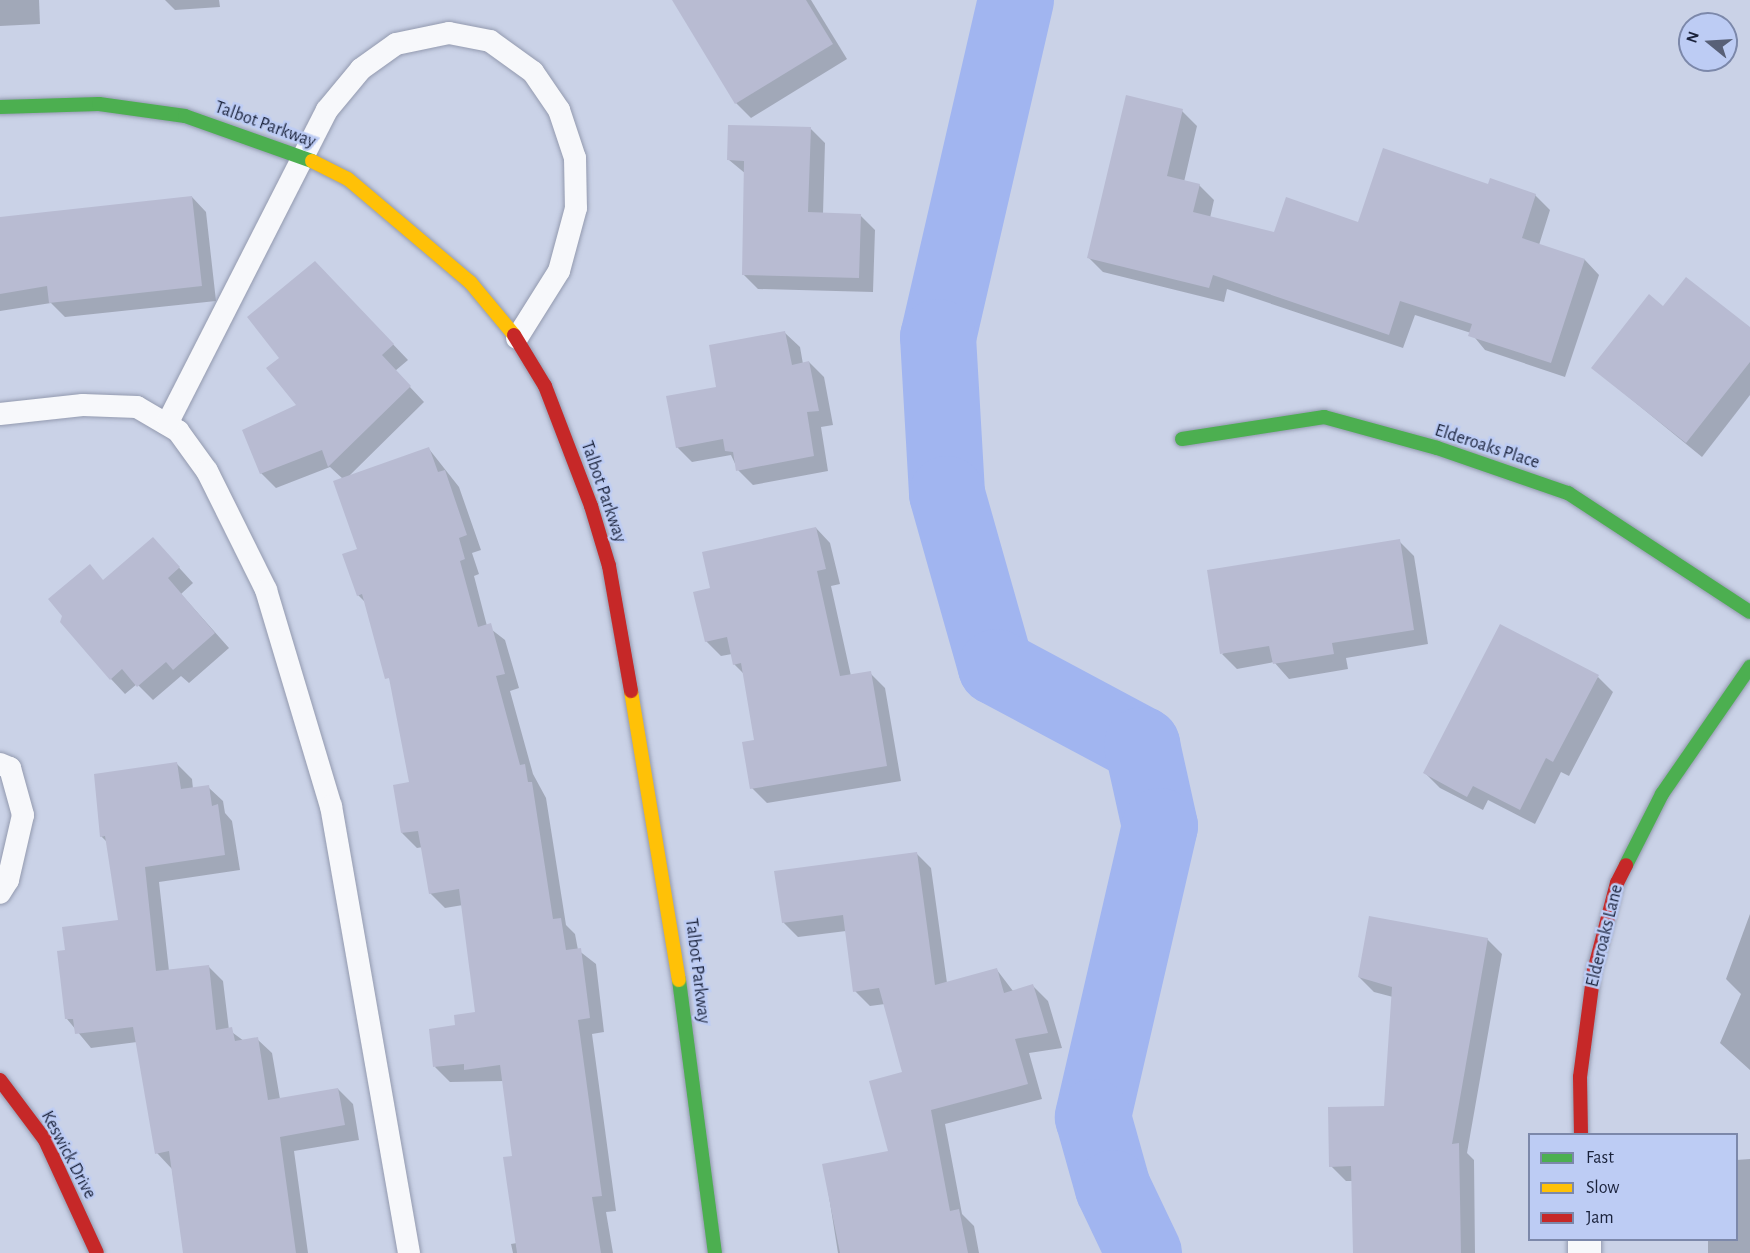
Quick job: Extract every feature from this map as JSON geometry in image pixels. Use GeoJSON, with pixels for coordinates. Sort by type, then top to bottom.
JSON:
{"type":"FeatureCollection","features":[{"type":"Feature","properties":{"kind":"street","name":"Talbot Parkway"},"geometry":{"type":"LineString","coordinates":[[0,107],[99,104],[185,116],[304,157],[348,179],[470,282],[517,338],[545,386],[591,506],[609,566],[670,909],[715,1253]]}},
{"type":"Feature","properties":{"kind":"street","name":"Elderoaks Place"},"geometry":{"type":"LineString","coordinates":[[1182,439],[1324,417],[1437,448],[1568,493],[1750,612]]}},
{"type":"Feature","properties":{"kind":"street","name":"Elderoaks Lane"},"geometry":{"type":"LineString","coordinates":[[1581,1133],[1580,1077],[1594,971],[1617,883],[1662,794],[1750,667]]}},
{"type":"Feature","properties":{"kind":"street","name":"Keswick Drive"},"geometry":{"type":"LineString","coordinates":[[0,1080],[45,1140],[97,1253]]}},
{"type":"Feature","properties":{"kind":"lane"},"geometry":{"type":"LineString","coordinates":[[167,424],[233,289],[327,110],[361,69],[396,44],[449,33],[490,41],[533,72],[559,110],[575,158],[576,208],[559,271],[517,338]]}},
{"type":"Feature","properties":{"kind":"lane"},"geometry":{"type":"LineString","coordinates":[[0,414],[83,405],[137,407],[178,431],[207,471],[266,590],[305,710],[331,806],[409,1253]]}},
{"type":"Feature","properties":{"kind":"lane"},"geometry":{"type":"LineString","coordinates":[[0,764],[10,768],[23,815],[8,880],[0,893]]}},
{"type":"Feature","properties":{"kind":"building"},"geometry":{"type":"Polygon","coordinates":[[[672,0],[806,0],[833,44],[735,104],[672,0]]]}},
{"type":"Feature","properties":{"kind":"building"},"geometry":{"type":"Polygon","coordinates":[[[1126,95],[1183,109],[1167,176],[1200,184],[1193,212],[1274,232],[1286,197],[1358,222],[1383,148],[1488,184],[1490,178],[1536,194],[1522,238],[1585,259],[1551,363],[1468,336],[1472,324],[1400,301],[1389,335],[1213,275],[1209,288],[1087,258],[1126,95]]]}},
{"type":"Feature","properties":{"kind":"building"},"geometry":{"type":"Polygon","coordinates":[[[728,125],[811,127],[808,212],[861,214],[859,278],[742,275],[744,161],[727,160],[728,125]]]}},
{"type":"Feature","properties":{"kind":"building"},"geometry":{"type":"Polygon","coordinates":[[[192,196],[202,286],[49,303],[47,286],[0,294],[0,217],[192,196]]]}},
{"type":"Feature","properties":{"kind":"building"},"geometry":{"type":"Polygon","coordinates":[[[315,261],[394,344],[382,355],[411,386],[328,467],[322,450],[260,474],[242,430],[296,405],[266,368],[279,358],[247,317],[315,261]]]}},
{"type":"Feature","properties":{"kind":"building"},"geometry":{"type":"Polygon","coordinates":[[[1686,277],[1750,327],[1750,362],[1686,443],[1591,368],[1649,294],[1663,306],[1686,277]]]}},
{"type":"Feature","properties":{"kind":"building"},"geometry":{"type":"Polygon","coordinates":[[[785,331],[792,365],[809,361],[819,411],[807,412],[814,456],[736,471],[733,452],[725,451],[723,439],[676,448],[666,396],[716,387],[709,345],[785,331]]]}},
{"type":"Feature","properties":{"kind":"building"},"geometry":{"type":"Polygon","coordinates":[[[429,447],[438,472],[445,470],[467,535],[459,538],[465,559],[460,561],[478,627],[491,623],[505,674],[496,676],[520,765],[525,764],[528,782],[532,782],[553,919],[561,918],[566,950],[581,948],[590,1018],[578,1020],[602,1196],[592,1197],[601,1253],[517,1253],[503,1157],[512,1156],[500,1065],[464,1070],[464,1064],[433,1067],[429,1029],[455,1025],[454,1015],[475,1012],[459,889],[429,894],[418,831],[401,833],[393,785],[409,782],[389,678],[385,679],[362,594],[357,596],[342,554],[357,549],[333,481],[429,447]]]}},
{"type":"Feature","properties":{"kind":"building"},"geometry":{"type":"Polygon","coordinates":[[[816,527],[826,569],[817,571],[840,676],[871,671],[887,766],[750,789],[742,742],[754,740],[741,663],[733,665],[727,637],[705,642],[693,592],[710,588],[702,552],[816,527]]]}},
{"type":"Feature","properties":{"kind":"building"},"geometry":{"type":"Polygon","coordinates":[[[153,537],[180,567],[168,578],[215,633],[173,670],[166,662],[137,687],[122,669],[110,680],[60,622],[62,616],[48,599],[90,564],[103,580],[153,537]]]}},
{"type":"Feature","properties":{"kind":"building"},"geometry":{"type":"Polygon","coordinates":[[[1400,539],[1414,630],[1332,643],[1334,654],[1273,664],[1269,646],[1220,654],[1207,570],[1400,539]]]}},
{"type":"Feature","properties":{"kind":"building"},"geometry":{"type":"Polygon","coordinates":[[[1500,624],[1599,675],[1553,762],[1546,758],[1520,810],[1473,786],[1467,797],[1423,773],[1500,624]]]}},
{"type":"Feature","properties":{"kind":"building"},"geometry":{"type":"Polygon","coordinates":[[[177,762],[181,789],[209,785],[212,806],[218,804],[225,855],[145,867],[156,971],[209,965],[216,1030],[232,1027],[235,1041],[258,1037],[268,1100],[338,1088],[345,1125],[280,1137],[296,1253],[183,1253],[169,1151],[155,1154],[133,1027],[75,1034],[73,1019],[65,1019],[57,951],[65,950],[62,927],[118,920],[105,836],[100,837],[94,774],[177,762]]]}},
{"type":"Feature","properties":{"kind":"building"},"geometry":{"type":"Polygon","coordinates":[[[917,852],[935,985],[997,968],[1004,993],[1033,984],[1048,1033],[1015,1039],[1028,1084],[931,1110],[950,1211],[959,1209],[968,1253],[840,1253],[822,1164],[888,1151],[869,1081],[902,1072],[879,988],[853,992],[843,915],[782,923],[774,871],[917,852]]]}},
{"type":"Feature","properties":{"kind":"building"},"geometry":{"type":"Polygon","coordinates":[[[1369,916],[1488,938],[1452,1144],[1459,1143],[1461,1253],[1353,1253],[1351,1166],[1329,1167],[1328,1107],[1384,1106],[1392,987],[1358,977],[1369,916]]]}},
{"type":"Feature","properties":{"kind":"waterway"},"geometry":{"type":"LineString","coordinates":[[1016,0],[938,337],[947,494],[996,667],[1142,745],[1160,826],[1093,1117],[1113,1188],[1144,1253]]}},
{"type":"Feature","properties":{"kind":"traffic: fast"},"geometry":{"type":"LineString","coordinates":[[0,107],[99,104],[185,116],[312,161]]}},
{"type":"Feature","properties":{"kind":"traffic: fast"},"geometry":{"type":"LineString","coordinates":[[1182,439],[1324,417],[1437,448],[1568,493],[1750,612]]}},
{"type":"Feature","properties":{"kind":"traffic: fast"},"geometry":{"type":"LineString","coordinates":[[1626,865],[1662,794],[1750,667]]}},
{"type":"Feature","properties":{"kind":"traffic: fast"},"geometry":{"type":"LineString","coordinates":[[679,980],[715,1253]]}},
{"type":"Feature","properties":{"kind":"traffic: slow"},"geometry":{"type":"LineString","coordinates":[[312,161],[348,179],[470,282],[514,335]]}},
{"type":"Feature","properties":{"kind":"traffic: slow"},"geometry":{"type":"LineString","coordinates":[[631,691],[679,980]]}},
{"type":"Feature","properties":{"kind":"traffic: jam"},"geometry":{"type":"LineString","coordinates":[[514,335],[545,386],[591,506],[609,566],[631,691]]}},
{"type":"Feature","properties":{"kind":"traffic: jam"},"geometry":{"type":"LineString","coordinates":[[1581,1133],[1580,1077],[1594,971],[1617,883],[1626,865]]}},
{"type":"Feature","properties":{"kind":"traffic: jam"},"geometry":{"type":"LineString","coordinates":[[0,1080],[45,1140],[97,1253]]}}]}
